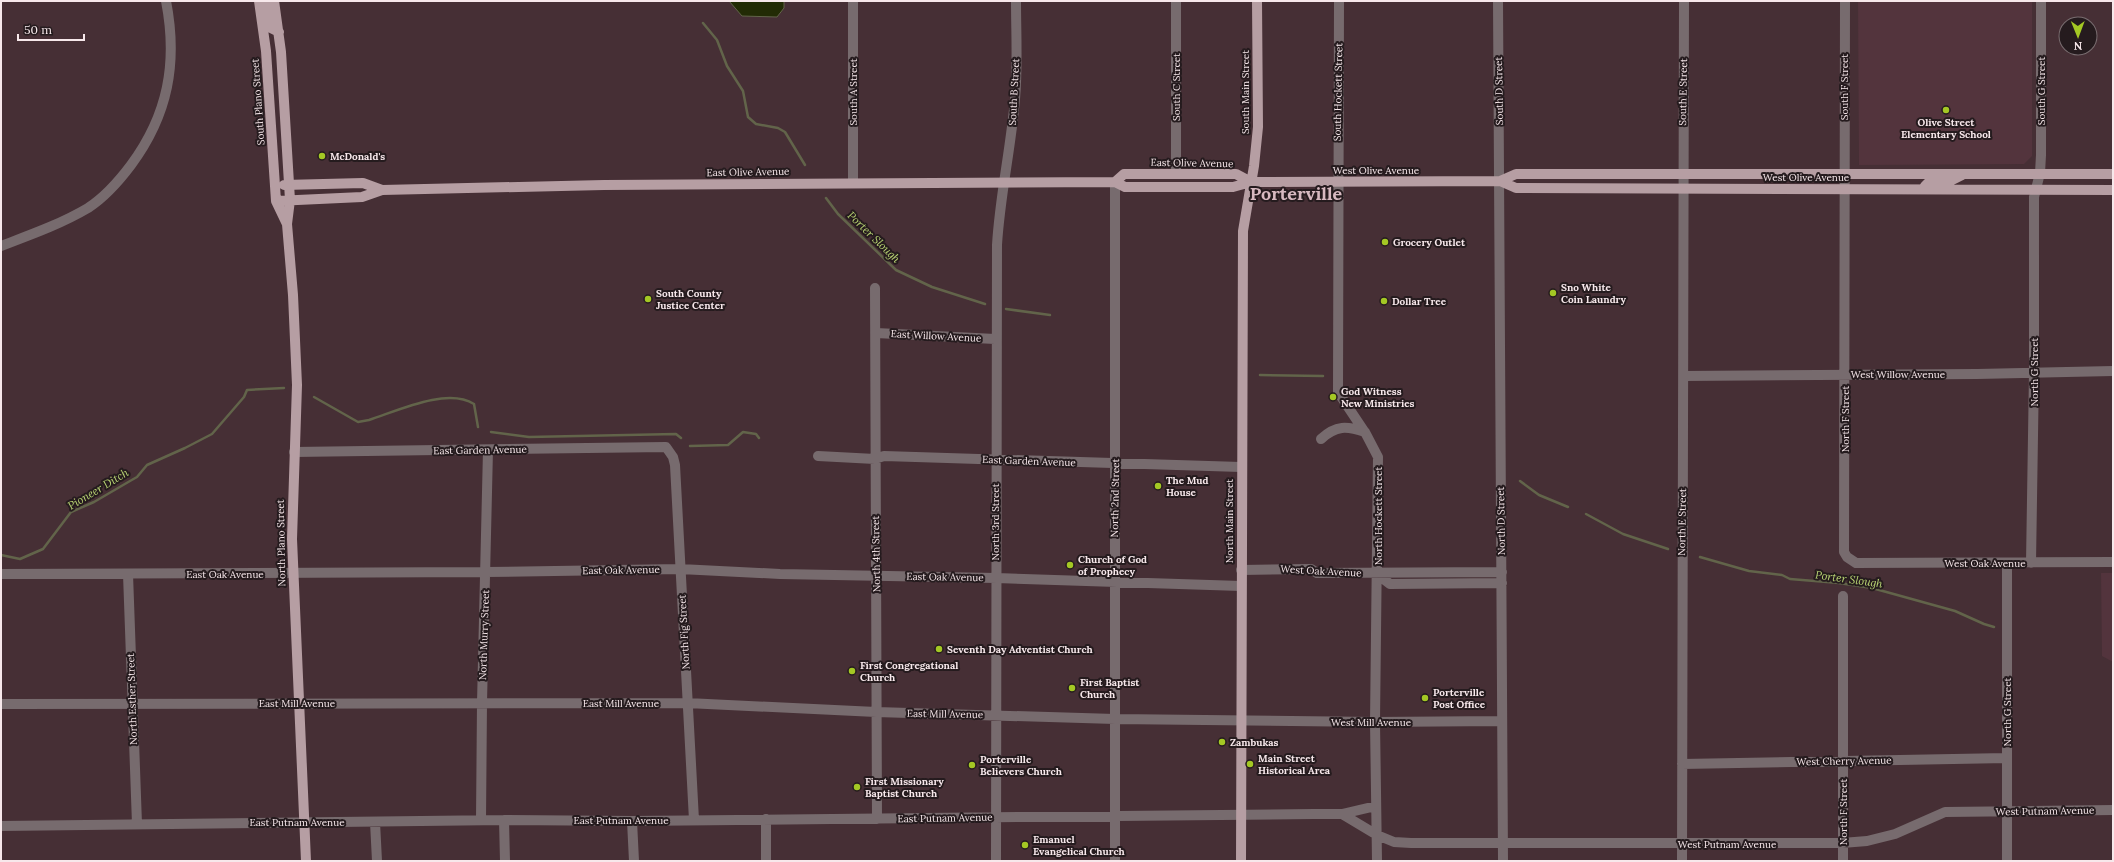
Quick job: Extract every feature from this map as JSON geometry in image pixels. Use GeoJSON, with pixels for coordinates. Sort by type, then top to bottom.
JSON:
{"type":"FeatureCollection","features":[{"type":"Feature","properties":{"kind":"main road","name":"South Plano Street"},"geometry":{"type":"LineString","coordinates":[[259,1],[266,51],[276,201]]}},
{"type":"Feature","properties":{"kind":"main road"},"geometry":{"type":"LineString","coordinates":[[266,1],[271,28],[279,32]]}},
{"type":"Feature","properties":{"kind":"main road"},"geometry":{"type":"LineString","coordinates":[[274,1],[279,32],[290,200]]}},
{"type":"Feature","properties":{"kind":"main road","name":"South Main Street"},"geometry":{"type":"LineString","coordinates":[[1251,182],[1258,127],[1257,1]]}},
{"type":"Feature","properties":{"kind":"main road","name":"East Olive Avenue"},"geometry":{"type":"LineString","coordinates":[[1115,182],[1124,174],[1236,174],[1251,182]]}},
{"type":"Feature","properties":{"kind":"main road","name":"West Olive Avenue"},"geometry":{"type":"LineString","coordinates":[[1251,182],[1500,181],[1516,174],[1844,189],[1925,189],[2113,174]]}},
{"type":"Feature","properties":{"kind":"main road","name":"West Olive Avenue"},"geometry":{"type":"LineString","coordinates":[[1500,181],[1516,188],[1844,174],[1966,174],[2113,190]]}},
{"type":"Feature","properties":{"kind":"main road"},"geometry":{"type":"LineString","coordinates":[[1925,189],[1925,186],[1929,182],[1948,182],[1966,174]]}},
{"type":"Feature","properties":{"kind":"main road","name":"East Olive Avenue"},"geometry":{"type":"LineString","coordinates":[[276,201],[362,197],[382,190],[854,183],[1115,182],[1125,188],[1233,187],[1251,182]]}},
{"type":"Feature","properties":{"kind":"main road","name":"North Main Street"},"geometry":{"type":"LineString","coordinates":[[1241,861],[1241,467],[1243,231],[1251,182]]}},
{"type":"Feature","properties":{"kind":"main road","name":"East Olive Avenue"},"geometry":{"type":"LineString","coordinates":[[275,186],[363,183],[382,190]]}},
{"type":"Feature","properties":{"kind":"main road","name":"North Plano Street"},"geometry":{"type":"LineString","coordinates":[[290,200],[287,224],[296,364],[292,513],[293,573],[306,861]]}},
{"type":"Feature","properties":{"kind":"main road","name":"North Plano Street"},"geometry":{"type":"LineString","coordinates":[[276,201],[287,224]]}},
{"type":"Feature","properties":{"kind":"street"},"geometry":{"type":"LineString","coordinates":[[1,246],[37,233],[88,208],[117,183],[145,146],[162,110],[169,82],[170,48],[166,1]]}},
{"type":"Feature","properties":{"kind":"street","name":"South A Street"},"geometry":{"type":"LineString","coordinates":[[853,1],[854,183]]}},
{"type":"Feature","properties":{"kind":"street","name":"South B Street"},"geometry":{"type":"LineString","coordinates":[[1003,183],[1009,157],[1015,97],[1016,1]]}},
{"type":"Feature","properties":{"kind":"street","name":"South C Street"},"geometry":{"type":"LineString","coordinates":[[1176,1],[1176,174]]}},
{"type":"Feature","properties":{"kind":"street","name":"South Hockett Street"},"geometry":{"type":"LineString","coordinates":[[1337,182],[1339,1]]}},
{"type":"Feature","properties":{"kind":"street","name":"South D Street"},"geometry":{"type":"LineString","coordinates":[[1498,1],[1500,181]]}},
{"type":"Feature","properties":{"kind":"street","name":"South E Street"},"geometry":{"type":"LineString","coordinates":[[1682,182],[1684,1]]}},
{"type":"Feature","properties":{"kind":"street","name":"South F Street"},"geometry":{"type":"LineString","coordinates":[[1844,174],[1845,1]]}},
{"type":"Feature","properties":{"kind":"street","name":"South G Street"},"geometry":{"type":"LineString","coordinates":[[2038,181],[2041,1]]}},
{"type":"Feature","properties":{"kind":"street","name":"North F Street"},"geometry":{"type":"LineString","coordinates":[[1844,174],[1846,374],[1844,552],[1847,557],[1856,563]]}},
{"type":"Feature","properties":{"kind":"street","name":"North D Street"},"geometry":{"type":"LineString","coordinates":[[1500,181],[1499,399],[1502,572],[1501,721],[1503,861]]}},
{"type":"Feature","properties":{"kind":"street","name":"North G Street"},"geometry":{"type":"LineString","coordinates":[[2031,563],[2034,372],[2034,197],[2038,181]]}},
{"type":"Feature","properties":{"kind":"street","name":"North 2nd Street"},"geometry":{"type":"LineString","coordinates":[[1115,182],[1115,861]]}},
{"type":"Feature","properties":{"kind":"street","name":"North Hockett Street"},"geometry":{"type":"LineString","coordinates":[[1337,182],[1338,392],[1365,432],[1378,457],[1376,722],[1377,861]]}},
{"type":"Feature","properties":{"kind":"street","name":"North E Street"},"geometry":{"type":"LineString","coordinates":[[1682,182],[1684,376],[1681,558],[1682,861]]}},
{"type":"Feature","properties":{"kind":"street","name":"North 3rd Street"},"geometry":{"type":"LineString","coordinates":[[996,861],[997,715],[995,338],[997,244],[1003,183]]}},
{"type":"Feature","properties":{"kind":"street","name":"North 4th Street"},"geometry":{"type":"LineString","coordinates":[[875,288],[877,576],[876,819]]}},
{"type":"Feature","properties":{"kind":"street","name":"East Willow Avenue"},"geometry":{"type":"LineString","coordinates":[[876,333],[995,338]]}},
{"type":"Feature","properties":{"kind":"street","name":"West Willow Avenue"},"geometry":{"type":"LineString","coordinates":[[1684,376],[2113,371]]}},
{"type":"Feature","properties":{"kind":"street"},"geometry":{"type":"LineString","coordinates":[[1320,439],[1329,431],[1342,426],[1365,432]]}},
{"type":"Feature","properties":{"kind":"street","name":"East Garden Avenue"},"geometry":{"type":"LineString","coordinates":[[294,452],[666,447]]}},
{"type":"Feature","properties":{"kind":"street","name":"North Fig Street"},"geometry":{"type":"LineString","coordinates":[[666,447],[673,457],[675,466],[694,820]]}},
{"type":"Feature","properties":{"kind":"street","name":"North Murry Street"},"geometry":{"type":"LineString","coordinates":[[481,820],[482,703],[488,450]]}},
{"type":"Feature","properties":{"kind":"street","name":"East Garden Avenue"},"geometry":{"type":"LineString","coordinates":[[818,456],[875,459],[884,456],[1241,467]]}},
{"type":"Feature","properties":{"kind":"street","name":"West Oak Avenue"},"geometry":{"type":"LineString","coordinates":[[1856,563],[2113,562]]}},
{"type":"Feature","properties":{"kind":"street","name":"North G Street"},"geometry":{"type":"LineString","coordinates":[[2006,861],[2007,563]]}},
{"type":"Feature","properties":{"kind":"street","name":"East Oak Avenue"},"geometry":{"type":"LineString","coordinates":[[1,574],[486,572],[680,569],[1241,586]]}},
{"type":"Feature","properties":{"kind":"street","name":"West Oak Avenue"},"geometry":{"type":"LineString","coordinates":[[1241,570],[1312,569],[1317,573],[1377,574],[1502,572]]}},
{"type":"Feature","properties":{"kind":"street","name":"North Esther Street"},"geometry":{"type":"LineString","coordinates":[[128,574],[137,824]]}},
{"type":"Feature","properties":{"kind":"street"},"geometry":{"type":"LineString","coordinates":[[1377,574],[1390,584],[1502,583]]}},
{"type":"Feature","properties":{"kind":"street","name":"North F Street"},"geometry":{"type":"LineString","coordinates":[[1843,596],[1843,861]]}},
{"type":"Feature","properties":{"kind":"street","name":"East Mill Avenue"},"geometry":{"type":"LineString","coordinates":[[1,704],[688,703],[876,712],[1241,722]]}},
{"type":"Feature","properties":{"kind":"street","name":"West Mill Avenue"},"geometry":{"type":"LineString","coordinates":[[1241,722],[1501,721]]}},
{"type":"Feature","properties":{"kind":"street","name":"West Cherry Avenue"},"geometry":{"type":"LineString","coordinates":[[1682,764],[2007,758]]}},
{"type":"Feature","properties":{"kind":"street"},"geometry":{"type":"LineString","coordinates":[[1241,814],[1342,814],[1376,806]]}},
{"type":"Feature","properties":{"kind":"street","name":"West Putnam Avenue"},"geometry":{"type":"LineString","coordinates":[[1342,814],[1377,835],[1394,842],[1411,844],[1682,844],[1842,843],[1867,841],[1895,834],[1945,812],[2113,810]]}},
{"type":"Feature","properties":{"kind":"street","name":"East Putnam Avenue"},"geometry":{"type":"LineString","coordinates":[[1,826],[481,820],[632,821],[996,818],[1115,814],[1241,814]]}},
{"type":"Feature","properties":{"kind":"street"},"geometry":{"type":"LineString","coordinates":[[766,819],[766,861]]}},
{"type":"Feature","properties":{"kind":"street"},"geometry":{"type":"LineString","coordinates":[[504,820],[506,861]]}},
{"type":"Feature","properties":{"kind":"street"},"geometry":{"type":"LineString","coordinates":[[632,821],[634,861]]}},
{"type":"Feature","properties":{"kind":"street"},"geometry":{"type":"LineString","coordinates":[[375,822],[377,861]]}},
{"type":"Feature","properties":{"kind":"shaded area"},"geometry":{"type":"Polygon","coordinates":[[[729,1],[784,1],[784,8],[777,17],[742,16],[729,1]]]}},
{"type":"Feature","properties":{"kind":"shaded area","name":"Olive Street Elementary School"},"geometry":{"type":"Polygon","coordinates":[[[1858,1],[2032,1],[2032,156],[2024,164],[1859,165],[1858,1]]]}},
{"type":"Feature","properties":{"kind":"shaded area"},"geometry":{"type":"Polygon","coordinates":[[[2101,573],[2113,573],[2113,662],[2102,656],[2101,573]]]}},
{"type":"Feature","properties":{"kind":"waterway","name":"Porter Slough"},"geometry":{"type":"LineString","coordinates":[[703,23],[717,40],[727,66],[743,91],[748,117],[756,124],[778,128],[785,132],[805,165]]}},
{"type":"Feature","properties":{"kind":"waterway","name":"Porter Slough"},"geometry":{"type":"LineString","coordinates":[[826,198],[838,214],[896,270],[932,287],[985,304]]}},
{"type":"Feature","properties":{"kind":"waterway","name":"Porter Slough"},"geometry":{"type":"LineString","coordinates":[[1006,309],[1050,315]]}},
{"type":"Feature","properties":{"kind":"waterway","name":"Porter Slough"},"geometry":{"type":"LineString","coordinates":[[1260,375],[1323,376]]}},
{"type":"Feature","properties":{"kind":"waterway","name":"Pioneer Ditch"},"geometry":{"type":"LineString","coordinates":[[1,555],[20,559],[43,549],[71,512],[94,502],[137,477],[147,465],[212,434],[244,397],[247,390],[284,388]]}},
{"type":"Feature","properties":{"kind":"waterway"},"geometry":{"type":"LineString","coordinates":[[314,397],[358,422],[369,420],[422,402],[436,399],[463,399],[474,404],[478,427]]}},
{"type":"Feature","properties":{"kind":"waterway"},"geometry":{"type":"LineString","coordinates":[[491,432],[529,437],[676,434],[681,438]]}},
{"type":"Feature","properties":{"kind":"waterway"},"geometry":{"type":"LineString","coordinates":[[690,446],[728,445],[743,432],[756,434],[759,438]]}},
{"type":"Feature","properties":{"kind":"waterway","name":"Porter Slough"},"geometry":{"type":"LineString","coordinates":[[1520,481],[1539,495],[1568,507]]}},
{"type":"Feature","properties":{"kind":"waterway","name":"Porter Slough"},"geometry":{"type":"LineString","coordinates":[[1586,514],[1623,534],[1668,549]]}},
{"type":"Feature","properties":{"kind":"waterway","name":"Porter Slough"},"geometry":{"type":"LineString","coordinates":[[1700,557],[1749,571],[1782,575],[1790,579],[1839,583],[1872,588],[1955,611],[1994,627]]}},
{"type":"Feature","properties":{"kind":"place","name":"Olive Street Elementary School"},"geometry":{"type":"Point","coordinates":[1946,110]}},
{"type":"Feature","properties":{"kind":"place","name":"McDonald's"},"geometry":{"type":"Point","coordinates":[322,156]}},
{"type":"Feature","properties":{"kind":"place","name":"Grocery Outlet"},"geometry":{"type":"Point","coordinates":[1385,242]}},
{"type":"Feature","properties":{"kind":"place","name":"Sno White Coin Laundry"},"geometry":{"type":"Point","coordinates":[1553,293]}},
{"type":"Feature","properties":{"kind":"place","name":"South County Justice Center"},"geometry":{"type":"Point","coordinates":[648,299]}},
{"type":"Feature","properties":{"kind":"place","name":"Dollar Tree"},"geometry":{"type":"Point","coordinates":[1384,301]}},
{"type":"Feature","properties":{"kind":"place","name":"God Witness New Ministries"},"geometry":{"type":"Point","coordinates":[1333,397]}},
{"type":"Feature","properties":{"kind":"place","name":"The Mud House"},"geometry":{"type":"Point","coordinates":[1158,486]}},
{"type":"Feature","properties":{"kind":"place","name":"Church of God of Prophecy"},"geometry":{"type":"Point","coordinates":[1070,565]}},
{"type":"Feature","properties":{"kind":"place","name":"Seventh Day Adventist Church"},"geometry":{"type":"Point","coordinates":[939,649]}},
{"type":"Feature","properties":{"kind":"place","name":"First Congregational Church"},"geometry":{"type":"Point","coordinates":[852,671]}},
{"type":"Feature","properties":{"kind":"place","name":"First Baptist Church"},"geometry":{"type":"Point","coordinates":[1072,688]}},
{"type":"Feature","properties":{"kind":"place","name":"Porterville Post Office"},"geometry":{"type":"Point","coordinates":[1425,698]}},
{"type":"Feature","properties":{"kind":"place","name":"Zambukas"},"geometry":{"type":"Point","coordinates":[1222,742]}},
{"type":"Feature","properties":{"kind":"place","name":"Main Street Historical Area"},"geometry":{"type":"Point","coordinates":[1250,764]}},
{"type":"Feature","properties":{"kind":"place","name":"Porterville Believers Church"},"geometry":{"type":"Point","coordinates":[972,765]}},
{"type":"Feature","properties":{"kind":"place","name":"First Missionary Baptist Church"},"geometry":{"type":"Point","coordinates":[857,787]}},
{"type":"Feature","properties":{"kind":"place","name":"Emanuel Evangelical Church"},"geometry":{"type":"Point","coordinates":[1025,845]}},
{"type":"Feature","properties":{"kind":"district","name":"Porterville"},"geometry":{"type":"Point","coordinates":[1296,193]}}]}
